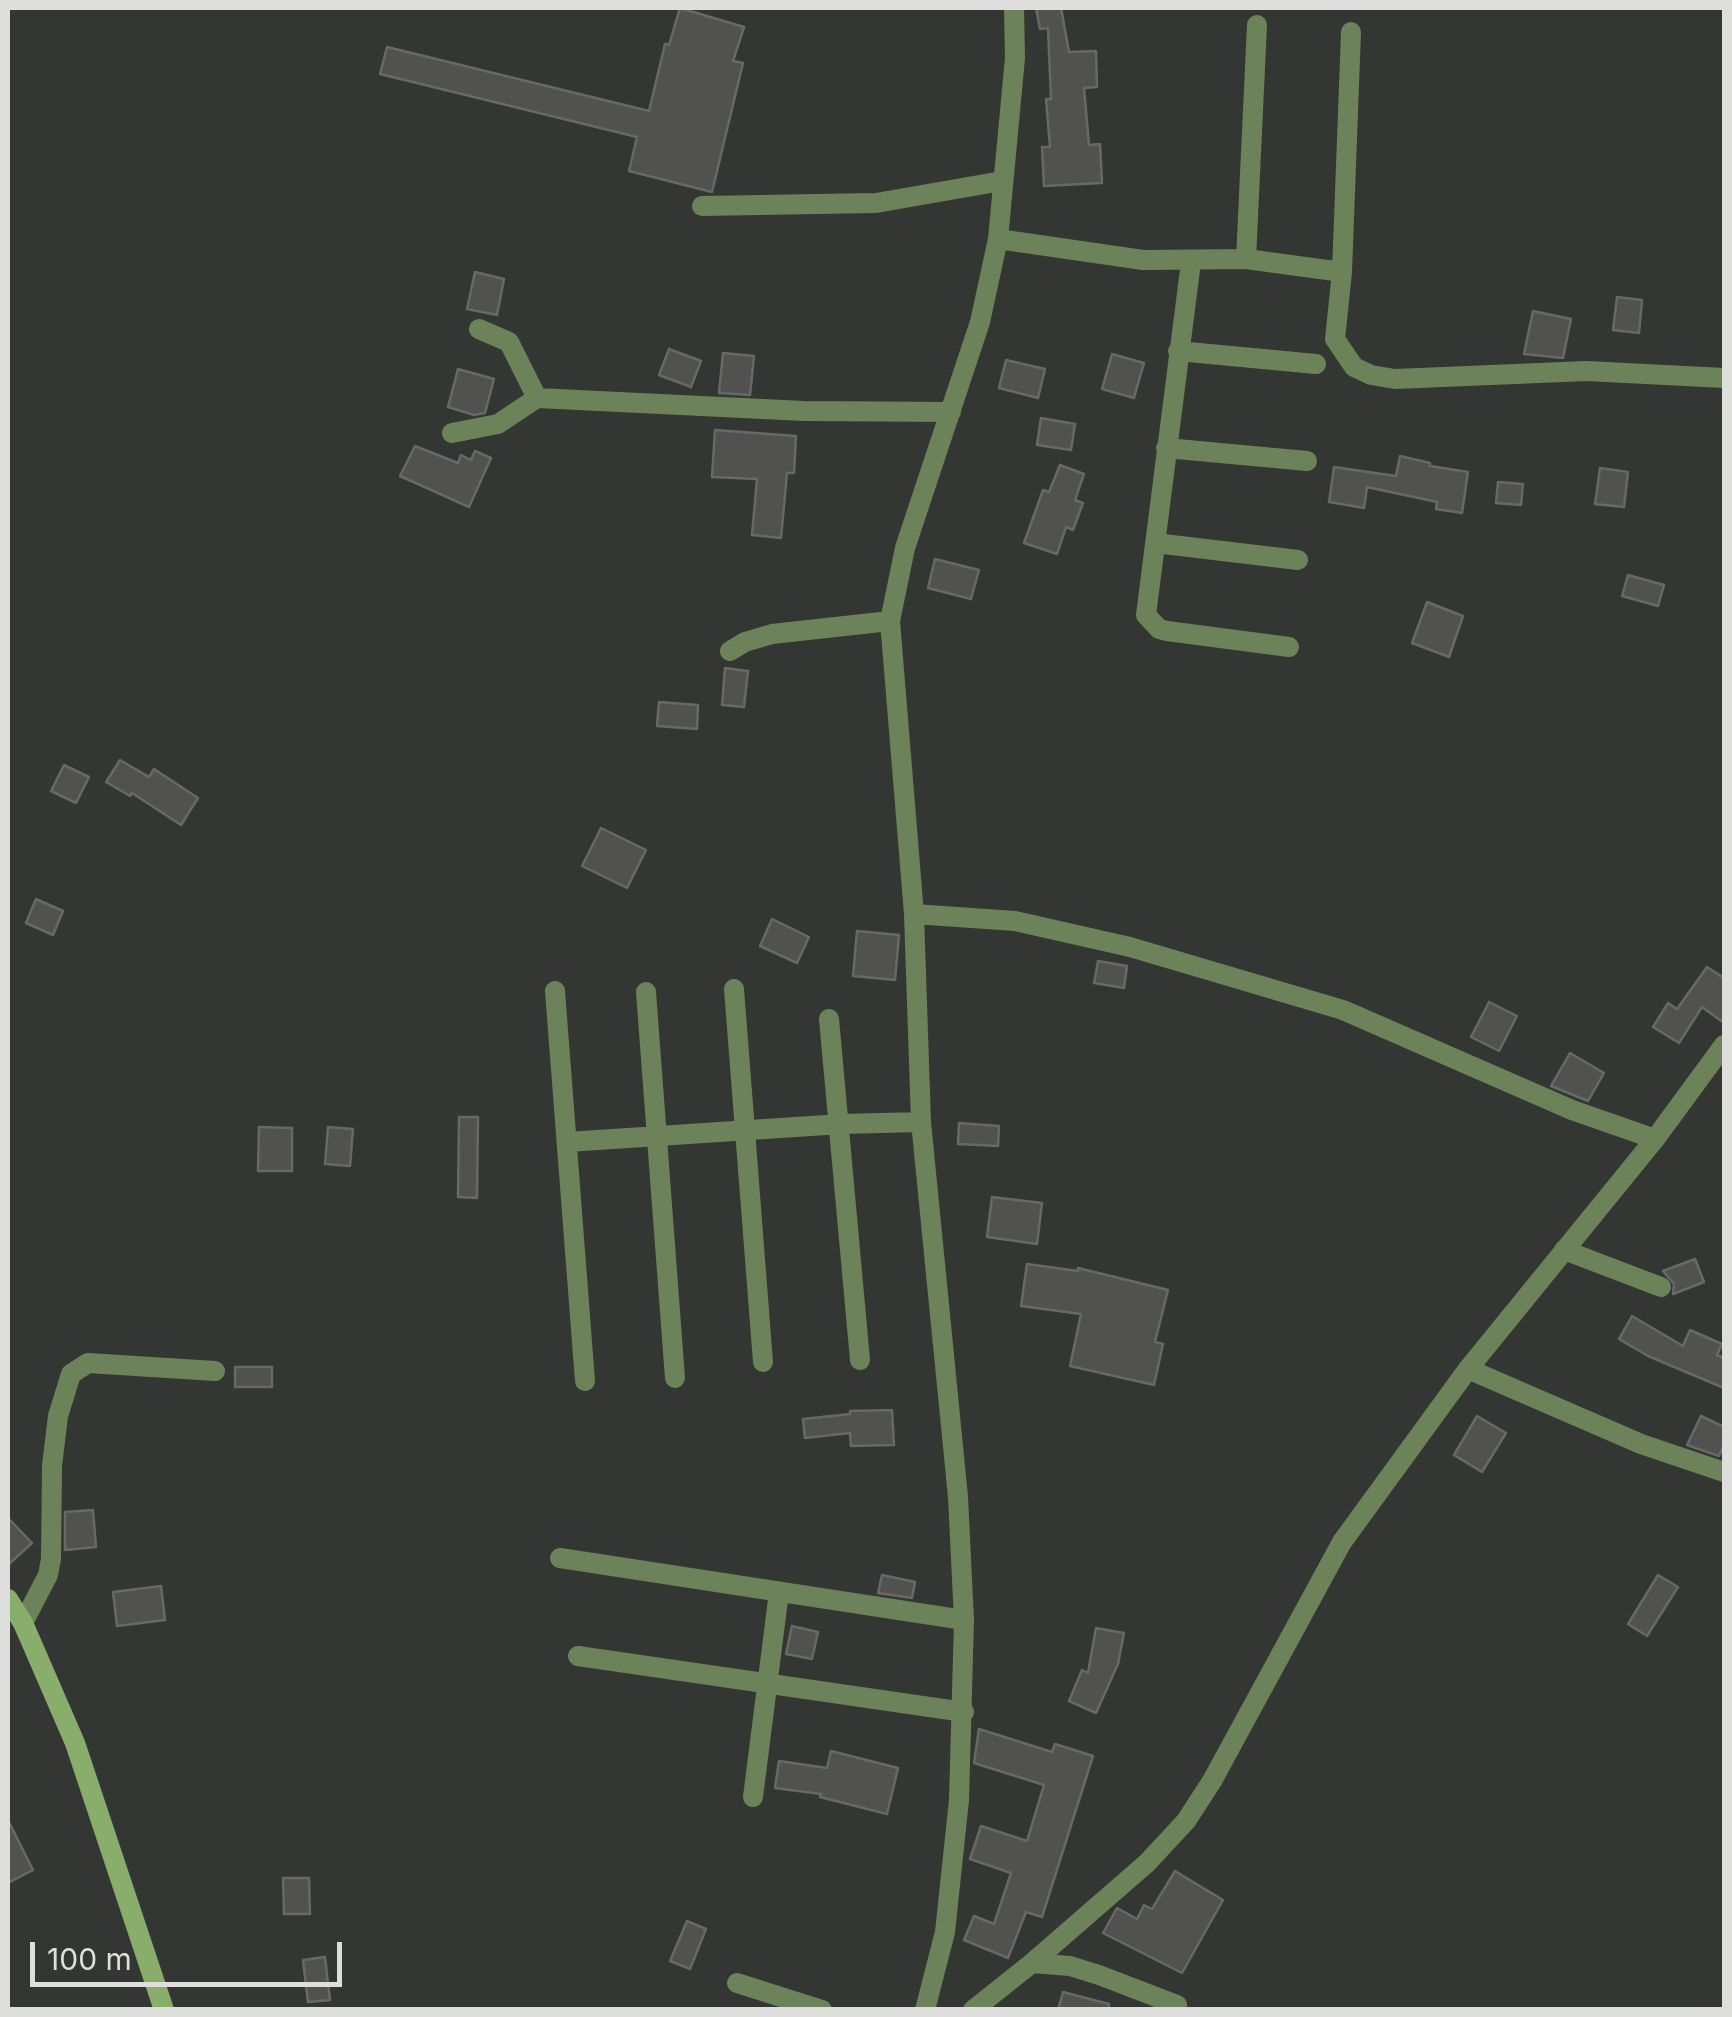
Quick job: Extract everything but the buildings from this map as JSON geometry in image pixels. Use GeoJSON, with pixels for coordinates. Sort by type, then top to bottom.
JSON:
{"type":"FeatureCollection","features":[{"type":"Feature","properties":{"kind":"street"},"geometry":{"type":"LineString","coordinates":[[925,2010],[944,1932],[959,1800],[964,1620],[958,1497],[920,1122],[914,914],[890,620],[905,548],[980,322],[998,239],[1015,58],[1014,8]]}},
{"type":"Feature","properties":{"kind":"street"},"geometry":{"type":"LineString","coordinates":[[1246,260],[1257,25]]}},
{"type":"Feature","properties":{"kind":"street"},"geometry":{"type":"LineString","coordinates":[[1351,32],[1342,272],[1335,339],[1354,367],[1395,380],[1586,371],[1724,378]]}},
{"type":"Feature","properties":{"kind":"street"},"geometry":{"type":"LineString","coordinates":[[702,206],[876,204],[1002,180]]}},
{"type":"Feature","properties":{"kind":"street"},"geometry":{"type":"LineString","coordinates":[[998,239],[1143,260],[1246,260],[1342,272]]}},
{"type":"Feature","properties":{"kind":"street"},"geometry":{"type":"LineString","coordinates":[[1190,262],[1146,615],[1154,625],[1167,631],[1289,647]]}},
{"type":"Feature","properties":{"kind":"street"},"geometry":{"type":"LineString","coordinates":[[479,329],[509,342],[538,398]]}},
{"type":"Feature","properties":{"kind":"street"},"geometry":{"type":"LineString","coordinates":[[1178,351],[1316,364]]}},
{"type":"Feature","properties":{"kind":"street"},"geometry":{"type":"LineString","coordinates":[[452,432],[498,424],[538,398],[804,411],[951,412]]}},
{"type":"Feature","properties":{"kind":"street"},"geometry":{"type":"LineString","coordinates":[[1166,448],[1306,461]]}},
{"type":"Feature","properties":{"kind":"street"},"geometry":{"type":"LineString","coordinates":[[1155,542],[1298,560]]}},
{"type":"Feature","properties":{"kind":"street"},"geometry":{"type":"LineString","coordinates":[[730,651],[772,634],[890,620]]}},
{"type":"Feature","properties":{"kind":"street"},"geometry":{"type":"LineString","coordinates":[[914,914],[1015,921],[1092,938],[1342,1010],[1572,1110],[1654,1139]]}},
{"type":"Feature","properties":{"kind":"street"},"geometry":{"type":"LineString","coordinates":[[734,989],[763,1362]]}},
{"type":"Feature","properties":{"kind":"street"},"geometry":{"type":"LineString","coordinates":[[555,991],[585,1381]]}},
{"type":"Feature","properties":{"kind":"street"},"geometry":{"type":"LineString","coordinates":[[646,992],[676,1378]]}},
{"type":"Feature","properties":{"kind":"street"},"geometry":{"type":"LineString","coordinates":[[829,1018],[860,1360]]}},
{"type":"Feature","properties":{"kind":"street"},"geometry":{"type":"LineString","coordinates":[[973,2010],[1168,1844],[1186,1821],[1212,1781],[1342,1542],[1468,1369],[1654,1139],[1724,1044]]}},
{"type":"Feature","properties":{"kind":"street"},"geometry":{"type":"LineString","coordinates":[[567,1142],[920,1122]]}},
{"type":"Feature","properties":{"kind":"street"},"geometry":{"type":"LineString","coordinates":[[1564,1250],[1662,1287]]}},
{"type":"Feature","properties":{"kind":"street"},"geometry":{"type":"LineString","coordinates":[[24,1624],[52,1559],[52,1466],[58,1416],[72,1374],[88,1364],[215,1371]]}},
{"type":"Feature","properties":{"kind":"street"},"geometry":{"type":"LineString","coordinates":[[1468,1369],[1641,1444],[1724,1472]]}},
{"type":"Feature","properties":{"kind":"street"},"geometry":{"type":"LineString","coordinates":[[560,1558],[964,1620]]}},
{"type":"Feature","properties":{"kind":"street"},"geometry":{"type":"LineString","coordinates":[[753,1797],[779,1592]]}},
{"type":"Feature","properties":{"kind":"street"},"geometry":{"type":"LineString","coordinates":[[8,1598],[24,1624],[75,1744],[164,2010]]}},
{"type":"Feature","properties":{"kind":"street"},"geometry":{"type":"LineString","coordinates":[[578,1656],[964,1712]]}},
{"type":"Feature","properties":{"kind":"street"},"geometry":{"type":"LineString","coordinates":[[1032,1963],[1070,1966],[1099,1974],[1177,2005]]}},
{"type":"Feature","properties":{"kind":"street"},"geometry":{"type":"LineString","coordinates":[[737,1983],[822,2010]]}}]}
